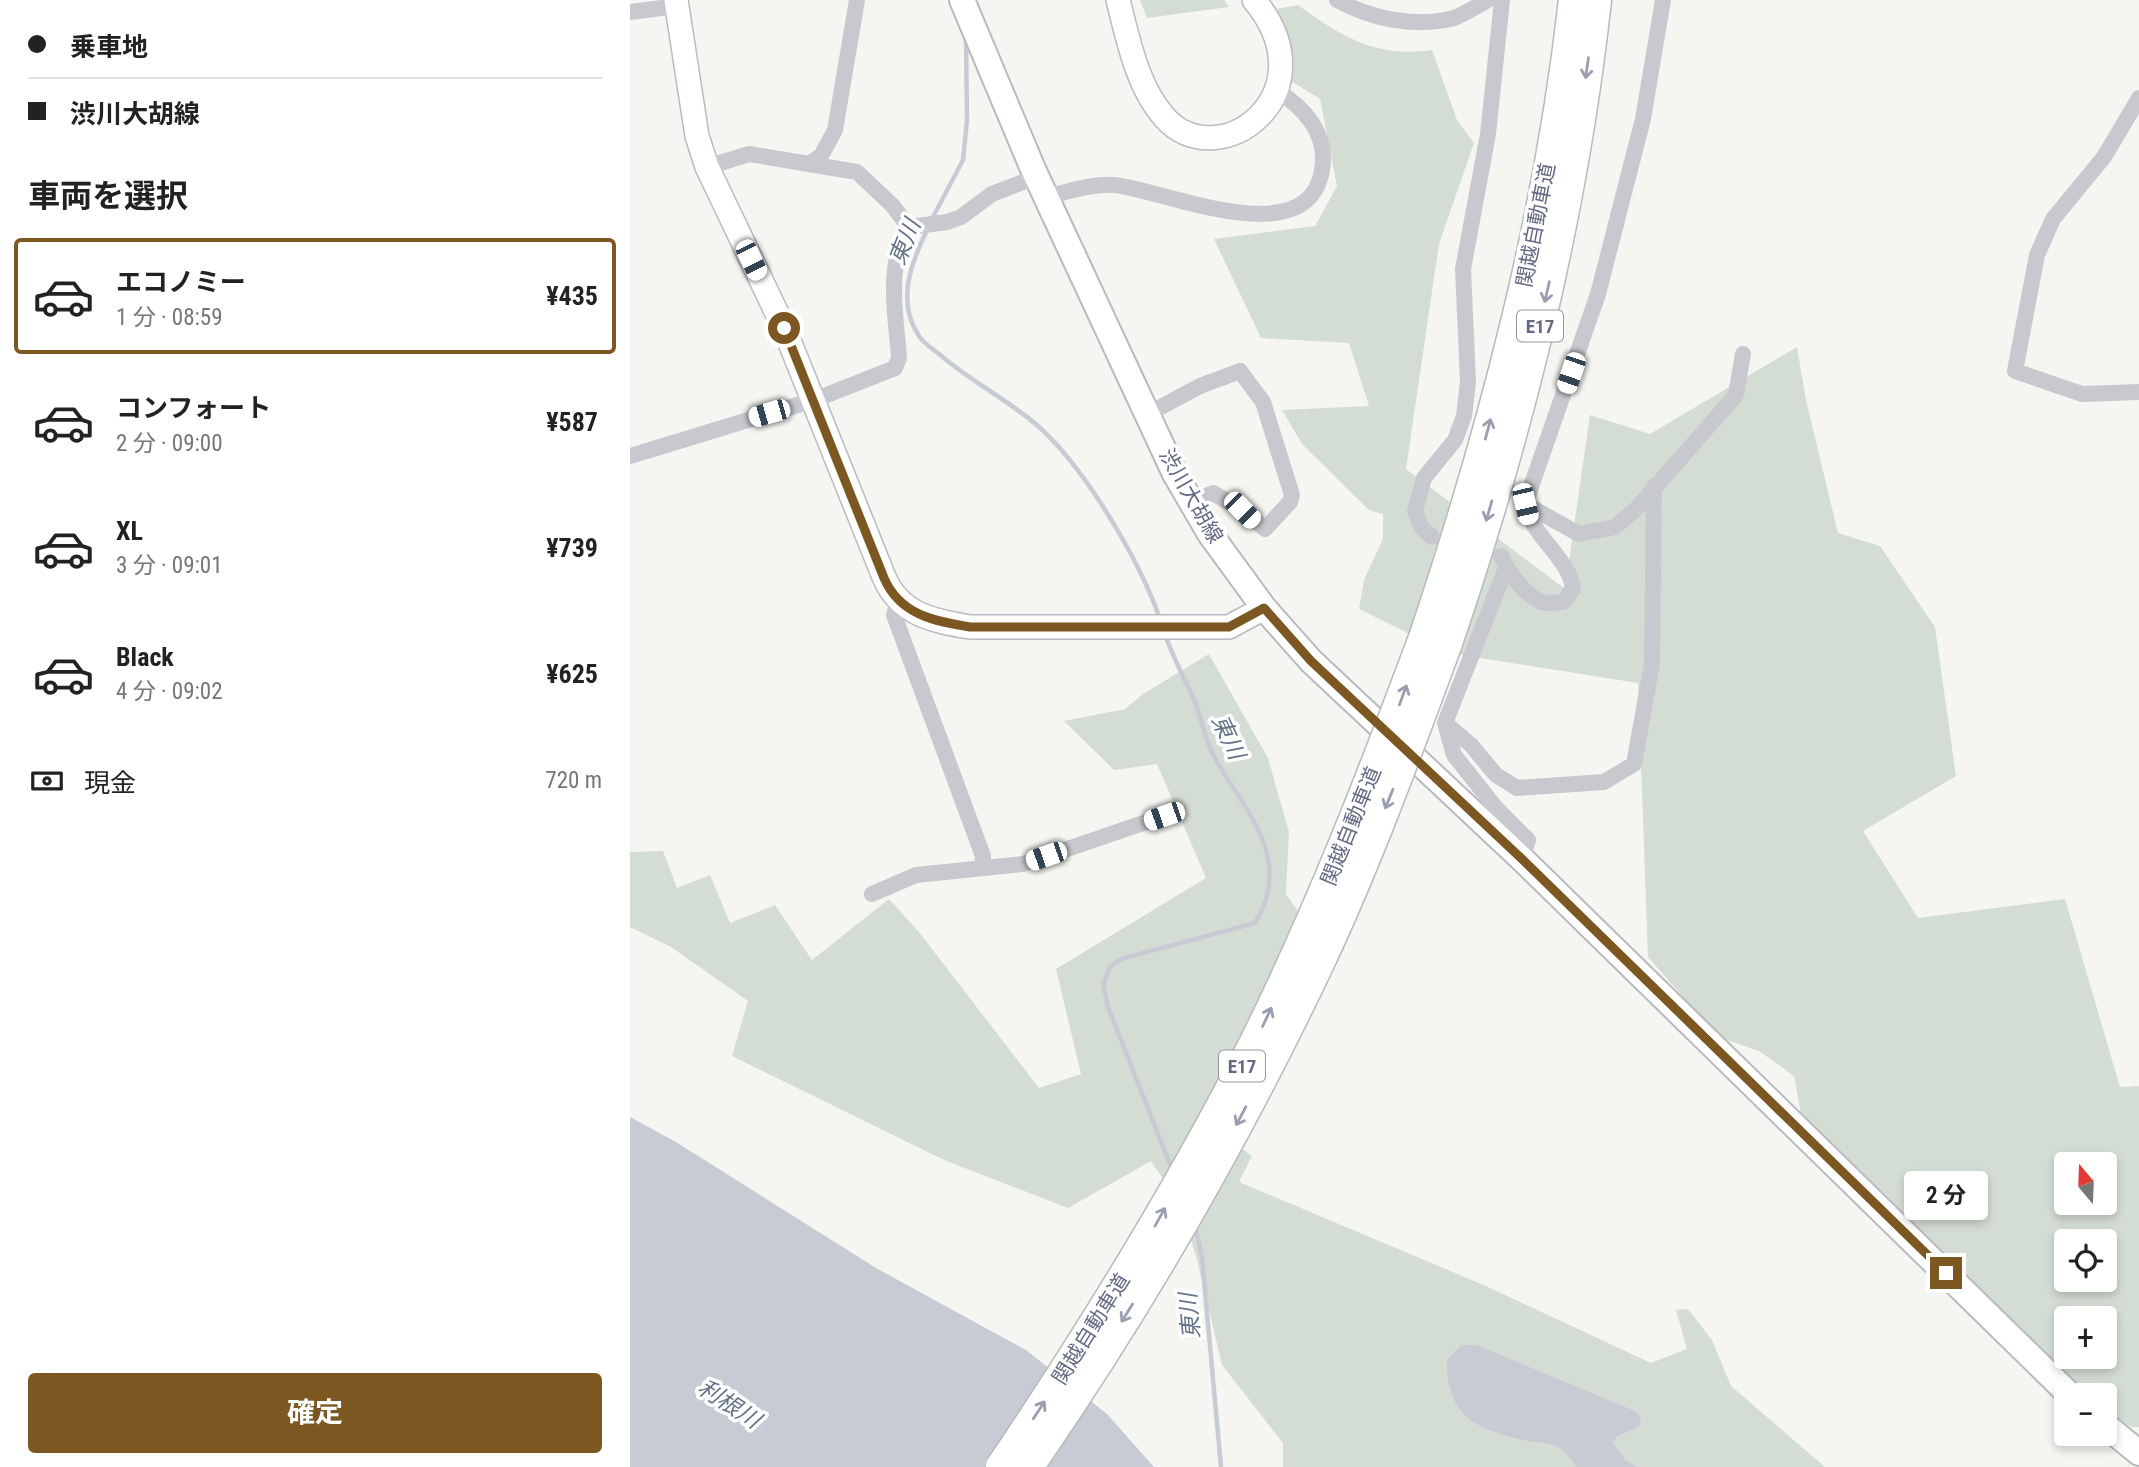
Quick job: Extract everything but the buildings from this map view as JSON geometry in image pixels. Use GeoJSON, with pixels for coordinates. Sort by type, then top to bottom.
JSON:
{"type":"FeatureCollection","features":[{"type":"Feature","properties":{"kind":"highway","name":"関越自動車道"},"geometry":{"type":"LineString","coordinates":[[1028,1467],[1166,1249],[1271,1059],[1363,865],[1436,639],[1528,272],[1556,125],[1574,0]]}},
{"type":"Feature","properties":{"kind":"highway","name":"関越自動車道"},"geometry":{"type":"LineString","coordinates":[[1001,1467],[1145,1243],[1256,1040],[1436,639],[1471,573],[1531,362],[1564,211],[1596,0]]}},
{"type":"Feature","properties":{"kind":"main road","name":"渋川大胡線"},"geometry":{"type":"LineString","coordinates":[[962,0],[1041,187],[1190,503],[1264,608],[1311,661],[1522,859],[2058,1383]]}},
{"type":"Feature","properties":{"kind":"main road"},"geometry":{"type":"LineString","coordinates":[[2117,1435],[2139,1453]]}},
{"type":"Feature","properties":{"kind":"street"},"geometry":{"type":"LineString","coordinates":[[809,164],[821,156],[835,130],[857,0]]}},
{"type":"Feature","properties":{"kind":"street"},"geometry":{"type":"LineString","coordinates":[[1118,0],[1139,70],[1166,119],[1189,132],[1210,137],[1249,126],[1263,115],[1278,91],[1283,69],[1280,49],[1273,28],[1254,0]]}},
{"type":"Feature","properties":{"kind":"street"},"geometry":{"type":"LineString","coordinates":[[1337,0],[1356,11],[1386,20],[1433,21],[1455,17],[1488,0]]}},
{"type":"Feature","properties":{"kind":"street"},"geometry":{"type":"LineString","coordinates":[[1432,537],[1421,527],[1415,511],[1424,478],[1455,440],[1464,416],[1468,382],[1463,268],[1488,134],[1502,0]]}},
{"type":"Feature","properties":{"kind":"street"},"geometry":{"type":"LineString","coordinates":[[1522,859],[1528,840],[1496,807],[1454,755],[1445,723],[1504,562],[1529,593],[1544,603],[1563,602],[1573,589],[1572,578],[1530,523],[1525,504],[1598,294],[1643,119],[1663,0]]}},
{"type":"Feature","properties":{"kind":"street"},"geometry":{"type":"LineString","coordinates":[[630,12],[677,3],[697,136],[707,167],[814,400],[884,578],[898,600],[917,614],[934,621],[970,627],[1229,627],[1264,608]]}},
{"type":"Feature","properties":{"kind":"street"},"geometry":{"type":"LineString","coordinates":[[707,167],[749,154],[857,172],[914,225],[939,224],[961,217],[992,194],[1041,187],[1112,185],[1234,214],[1283,211],[1305,202],[1316,189],[1323,159],[1312,121],[1301,108],[1278,91]]}},
{"type":"Feature","properties":{"kind":"street"},"geometry":{"type":"LineString","coordinates":[[2139,98],[2105,157],[2053,219],[2037,255],[2015,371],[2082,394],[2139,392]]}},
{"type":"Feature","properties":{"kind":"street"},"geometry":{"type":"LineString","coordinates":[[630,456],[814,400],[895,368],[898,358],[894,273],[901,239],[914,225]]}},
{"type":"Feature","properties":{"kind":"street"},"geometry":{"type":"LineString","coordinates":[[1525,504],[1579,534],[1615,527],[1636,509],[1736,395],[1743,354]]}},
{"type":"Feature","properties":{"kind":"street"},"geometry":{"type":"LineString","coordinates":[[1148,414],[1200,386],[1240,371],[1263,402],[1292,495],[1290,502],[1265,529],[1242,510],[1213,493],[1190,503]]}},
{"type":"Feature","properties":{"kind":"street"},"geometry":{"type":"LineString","coordinates":[[1445,723],[1471,745],[1496,775],[1517,788],[1604,782],[1623,774],[1634,764],[1652,664],[1654,486]]}},
{"type":"Feature","properties":{"kind":"street"},"geometry":{"type":"LineString","coordinates":[[898,600],[894,615],[982,856],[982,867]]}},
{"type":"Feature","properties":{"kind":"street"},"geometry":{"type":"LineString","coordinates":[[872,894],[916,875],[1023,864],[1164,816]]}},
{"type":"Feature","properties":{"kind":"shaded area"},"geometry":{"type":"Polygon","coordinates":[[[1140,0],[1224,0],[1229,7],[1147,18],[1140,0]]]}},
{"type":"Feature","properties":{"kind":"shaded area"},"geometry":{"type":"Polygon","coordinates":[[[1298,5],[1360,43],[1394,51],[1432,50],[1457,120],[1474,143],[1439,244],[1406,469],[1565,589],[1590,415],[1650,434],[1797,347],[1806,400],[1838,533],[1880,546],[1935,627],[1956,776],[1863,831],[1918,918],[2065,899],[2120,1087],[2139,1086],[2139,1427],[2131,1427],[2117,1418],[2117,1383],[2074,1383],[2060,1369],[2117,1369],[2117,1306],[2054,1306],[2054,1364],[1803,1124],[1794,1076],[1759,1051],[1718,1037],[1648,957],[1638,683],[1448,653],[1359,609],[1364,580],[1383,539],[1383,514],[1369,510],[1302,444],[1282,410],[1369,406],[1349,343],[1261,338],[1214,239],[1315,226],[1337,186],[1320,99],[1291,81],[1290,44],[1276,9],[1298,5]]]}},
{"type":"Feature","properties":{"kind":"shaded area"},"geometry":{"type":"Polygon","coordinates":[[[1209,654],[1268,758],[1289,832],[1286,894],[1303,918],[1206,1122],[1252,1156],[1239,1182],[1486,1286],[1651,1363],[1687,1349],[1676,1310],[1688,1309],[1712,1340],[1731,1386],[1825,1467],[1283,1467],[1283,1443],[1222,1365],[1196,1256],[1179,1203],[1151,1161],[1068,1208],[944,1160],[732,1056],[748,1001],[671,947],[630,927],[630,852],[663,851],[677,888],[710,875],[730,923],[775,905],[812,960],[889,899],[919,932],[1039,1088],[1081,1074],[1056,969],[1206,878],[1157,764],[1114,770],[1064,721],[1125,709],[1143,694],[1209,654]]]}},
{"type":"Feature","properties":{"kind":"water","name":"利根川"},"geometry":{"type":"Polygon","coordinates":[[[630,1117],[676,1142],[876,1268],[1026,1350],[1107,1414],[1154,1467],[630,1467],[630,1117]]]}},
{"type":"Feature","properties":{"kind":"water"},"geometry":{"type":"Polygon","coordinates":[[[1461,1345],[1477,1345],[1635,1411],[1641,1418],[1639,1427],[1617,1436],[1613,1443],[1625,1460],[1637,1467],[1577,1467],[1554,1445],[1492,1431],[1467,1417],[1458,1407],[1448,1379],[1447,1360],[1461,1345]]]}},
{"type":"Feature","properties":{"kind":"waterway","name":"東川"},"geometry":{"type":"LineString","coordinates":[[932,219],[963,160],[967,120],[966,36]]}},
{"type":"Feature","properties":{"kind":"waterway","name":"東川"},"geometry":{"type":"LineString","coordinates":[[927,230],[911,269],[907,296],[908,310],[919,336],[951,364],[1026,416],[1074,465],[1125,543],[1160,619]]}},
{"type":"Feature","properties":{"kind":"waterway","name":"東川"},"geometry":{"type":"LineString","coordinates":[[1165,634],[1195,702],[1212,751],[1261,836],[1268,856],[1270,878],[1266,900],[1255,923],[1121,959],[1110,967],[1103,984],[1108,1007],[1173,1172]]}},
{"type":"Feature","properties":{"kind":"waterway","name":"東川"},"geometry":{"type":"LineString","coordinates":[[1195,1226],[1202,1258],[1221,1467]]}},
{"type":"Feature","properties":{"kind":"route"},"geometry":{"type":"LineString","coordinates":[[784,328],[884,578],[898,600],[917,614],[934,621],[970,627],[1229,627],[1264,608],[1311,661],[1522,859],[1946,1273]]}}]}
